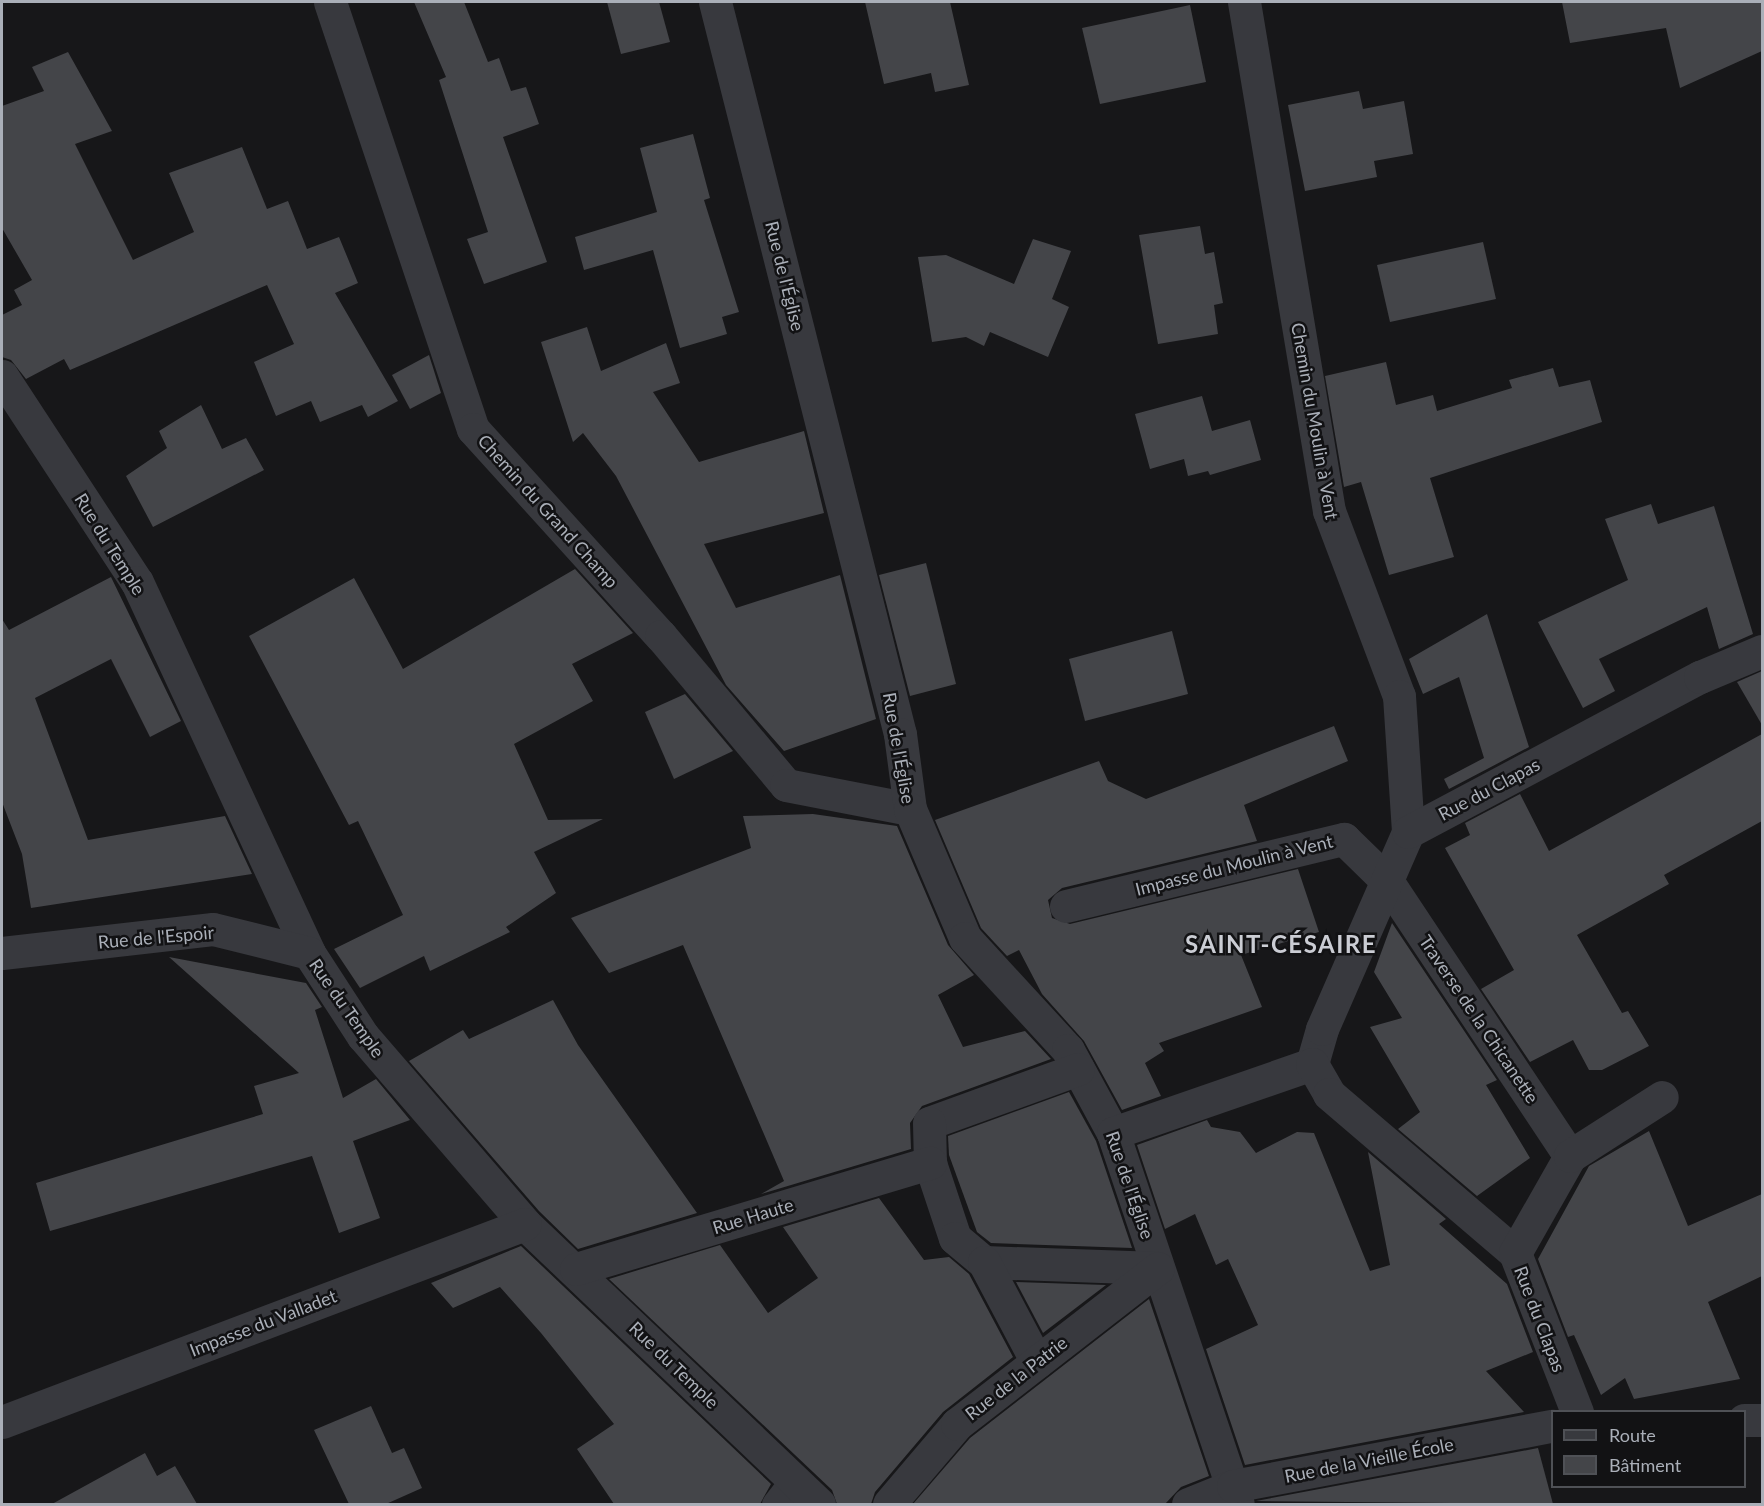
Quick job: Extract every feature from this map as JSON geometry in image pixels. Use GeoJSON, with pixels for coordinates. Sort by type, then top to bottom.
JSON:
{"type":"FeatureCollection","features":[{"type":"Feature","properties":{"kind":"street","name":"Chemin du Grand Champ"},"geometry":{"type":"LineString","coordinates":[[330,2],[473,429],[662,636],[786,785],[910,809]]}},
{"type":"Feature","properties":{"kind":"street","name":"Rue de l'Église"},"geometry":{"type":"LineString","coordinates":[[715,2],[900,734],[910,809],[965,938],[1068,1050],[1113,1133],[1236,1495]]}},
{"type":"Feature","properties":{"kind":"street","name":"Chemin du Moulin à Vent"},"geometry":{"type":"LineString","coordinates":[[1244,2],[1329,511],[1399,696],[1408,832]]}},
{"type":"Feature","properties":{"kind":"street","name":"Rue du Temple"},"geometry":{"type":"LineString","coordinates":[[2,376],[137,582],[309,953],[363,1036],[525,1224],[576,1269],[784,1492],[819,1504]]}},
{"type":"Feature","properties":{"kind":"street","name":"Rue du Clapas"},"geometry":{"type":"LineString","coordinates":[[1408,832],[1700,677],[1762,651]]}},
{"type":"Feature","properties":{"kind":"street"},"geometry":{"type":"LineString","coordinates":[[1113,1133],[1209,1096],[1312,1064],[1322,1029],[1408,832]]}},
{"type":"Feature","properties":{"kind":"street","name":"Impasse du Moulin à Vent"},"geometry":{"type":"LineString","coordinates":[[1066,906],[1344,838],[1388,881]]}},
{"type":"Feature","properties":{"kind":"street","name":"Traverse de la Chicanette"},"geometry":{"type":"LineString","coordinates":[[1388,881],[1570,1156]]}},
{"type":"Feature","properties":{"kind":"street","name":"Rue de l'Espoir"},"geometry":{"type":"LineString","coordinates":[[2,953],[213,928],[309,953]]}},
{"type":"Feature","properties":{"kind":"street","name":"Rue du Clapas"},"geometry":{"type":"LineString","coordinates":[[1312,1064],[1329,1094],[1515,1253],[1576,1410]]}},
{"type":"Feature","properties":{"kind":"street"},"geometry":{"type":"LineString","coordinates":[[1037,1362],[984,1262],[955,1238],[930,1163],[929,1124],[1078,1069]]}},
{"type":"Feature","properties":{"kind":"street"},"geometry":{"type":"LineString","coordinates":[[1515,1253],[1570,1156],[1662,1097]]}},
{"type":"Feature","properties":{"kind":"street","name":"Rue Haute"},"geometry":{"type":"LineString","coordinates":[[576,1269],[930,1163]]}},
{"type":"Feature","properties":{"kind":"street","name":"Impasse du Valladet"},"geometry":{"type":"LineString","coordinates":[[2,1422],[525,1224]]}},
{"type":"Feature","properties":{"kind":"street"},"geometry":{"type":"LineString","coordinates":[[984,1262],[1158,1268]]}},
{"type":"Feature","properties":{"kind":"street","name":"Rue de la Patrie"},"geometry":{"type":"LineString","coordinates":[[889,1504],[957,1424],[1158,1268]]}},
{"type":"Feature","properties":{"kind":"street"},"geometry":{"type":"LineString","coordinates":[[1746,1420],[1762,1420]]}},
{"type":"Feature","properties":{"kind":"street","name":"Rue de la Vieille École"},"geometry":{"type":"LineString","coordinates":[[1188,1504],[1551,1426]]}},
{"type":"Feature","properties":{"kind":"building"},"geometry":{"type":"Polygon","coordinates":[[[414,2],[464,2],[488,62],[499,58],[511,91],[526,87],[539,124],[503,137],[547,262],[484,284],[467,239],[488,232],[439,80],[446,77],[414,2]]]}},
{"type":"Feature","properties":{"kind":"building"},"geometry":{"type":"Polygon","coordinates":[[[607,2],[659,2],[670,42],[621,54],[607,2]]]}},
{"type":"Feature","properties":{"kind":"building"},"geometry":{"type":"Polygon","coordinates":[[[865,2],[950,2],[969,85],[935,92],[931,73],[884,84],[865,2]]]}},
{"type":"Feature","properties":{"kind":"building"},"geometry":{"type":"Polygon","coordinates":[[[1562,2],[1762,2],[1762,51],[1680,88],[1666,28],[1570,43],[1562,2]]]}},
{"type":"Feature","properties":{"kind":"building"},"geometry":{"type":"Polygon","coordinates":[[[1190,5],[1206,82],[1100,104],[1082,28],[1190,5]]]}},
{"type":"Feature","properties":{"kind":"building"},"geometry":{"type":"Polygon","coordinates":[[[68,52],[112,131],[75,144],[133,260],[194,232],[169,173],[242,147],[267,209],[288,201],[307,249],[339,237],[358,283],[335,293],[398,401],[368,417],[362,405],[320,422],[311,401],[276,416],[254,362],[294,344],[267,285],[70,370],[64,359],[26,379],[11,360],[2,357],[2,315],[22,305],[14,290],[32,280],[2,228],[2,106],[44,91],[32,67],[68,52]]]}},
{"type":"Feature","properties":{"kind":"building"},"geometry":{"type":"Polygon","coordinates":[[[1359,91],[1363,109],[1404,101],[1413,154],[1374,161],[1377,177],[1305,191],[1288,105],[1359,91]]]}},
{"type":"Feature","properties":{"kind":"building"},"geometry":{"type":"Polygon","coordinates":[[[693,134],[710,198],[704,200],[739,312],[722,317],[727,334],[680,348],[653,250],[584,270],[575,237],[657,212],[640,148],[693,134]]]}},
{"type":"Feature","properties":{"kind":"building"},"geometry":{"type":"Polygon","coordinates":[[[1200,226],[1205,254],[1214,252],[1223,303],[1214,305],[1218,334],[1158,344],[1139,235],[1200,226]]]}},
{"type":"Feature","properties":{"kind":"building"},"geometry":{"type":"Polygon","coordinates":[[[1033,239],[1071,251],[1052,299],[1069,307],[1048,357],[990,332],[984,346],[966,337],[932,342],[918,257],[946,255],[1014,284],[1033,239]]]}},
{"type":"Feature","properties":{"kind":"building"},"geometry":{"type":"Polygon","coordinates":[[[1483,242],[1496,299],[1390,322],[1377,265],[1483,242]]]}},
{"type":"Feature","properties":{"kind":"building"},"geometry":{"type":"Polygon","coordinates":[[[587,327],[601,371],[666,343],[680,383],[653,392],[699,462],[804,431],[824,513],[704,544],[736,608],[840,575],[876,719],[784,751],[726,685],[616,476],[583,433],[573,442],[541,342],[587,327]]]}},
{"type":"Feature","properties":{"kind":"building"},"geometry":{"type":"Polygon","coordinates":[[[429,355],[441,393],[410,409],[392,375],[429,355]]]}},
{"type":"Feature","properties":{"kind":"building"},"geometry":{"type":"Polygon","coordinates":[[[1386,362],[1396,405],[1433,395],[1437,411],[1512,388],[1509,380],[1553,368],[1559,387],[1590,380],[1602,422],[1430,478],[1454,557],[1389,575],[1361,482],[1344,487],[1325,376],[1386,362]]]}},
{"type":"Feature","properties":{"kind":"building"},"geometry":{"type":"Polygon","coordinates":[[[1202,396],[1212,431],[1250,420],[1261,460],[1210,475],[1208,471],[1188,476],[1184,459],[1150,469],[1135,414],[1202,396]]]}},
{"type":"Feature","properties":{"kind":"building"},"geometry":{"type":"Polygon","coordinates":[[[201,405],[222,449],[246,438],[264,470],[153,527],[126,476],[167,448],[159,431],[201,405]]]}},
{"type":"Feature","properties":{"kind":"building"},"geometry":{"type":"Polygon","coordinates":[[[1651,504],[1658,524],[1714,506],[1753,634],[1719,649],[1707,607],[1599,659],[1615,691],[1583,708],[1538,622],[1628,580],[1605,519],[1651,504]]]}},
{"type":"Feature","properties":{"kind":"building"},"geometry":{"type":"Polygon","coordinates":[[[926,563],[956,684],[910,696],[879,575],[926,563]]]}},
{"type":"Feature","properties":{"kind":"building"},"geometry":{"type":"Polygon","coordinates":[[[575,569],[633,633],[572,664],[593,701],[514,744],[548,820],[603,819],[534,852],[556,893],[506,927],[510,932],[430,971],[424,956],[360,988],[334,949],[403,915],[358,821],[349,825],[249,636],[354,578],[403,669],[575,569]]]}},
{"type":"Feature","properties":{"kind":"building"},"geometry":{"type":"Polygon","coordinates":[[[111,577],[181,721],[150,737],[111,659],[35,698],[88,840],[225,816],[252,874],[31,908],[22,854],[2,802],[2,619],[9,630],[111,577]]]}},
{"type":"Feature","properties":{"kind":"building"},"geometry":{"type":"Polygon","coordinates":[[[1487,614],[1529,747],[1449,789],[1444,779],[1484,758],[1459,677],[1423,694],[1409,659],[1487,614]]]}},
{"type":"Feature","properties":{"kind":"building"},"geometry":{"type":"Polygon","coordinates":[[[1172,631],[1188,694],[1085,721],[1069,659],[1172,631]]]}},
{"type":"Feature","properties":{"kind":"building"},"geometry":{"type":"Polygon","coordinates":[[[1762,671],[1762,725],[1737,682],[1762,671]]]}},
{"type":"Feature","properties":{"kind":"building"},"geometry":{"type":"Polygon","coordinates":[[[685,694],[733,751],[674,779],[645,712],[685,694]]]}},
{"type":"Feature","properties":{"kind":"building"},"geometry":{"type":"Polygon","coordinates":[[[1334,726],[1348,761],[1244,805],[1257,841],[1062,888],[1048,900],[1052,918],[1070,924],[1298,869],[1319,932],[1241,955],[1262,1007],[1159,1043],[1164,1051],[1145,1063],[1161,1096],[1122,1110],[1084,1041],[1042,994],[1019,950],[1007,956],[981,928],[935,820],[1099,761],[1108,781],[1146,799],[1334,726]]]}},
{"type":"Feature","properties":{"kind":"building"},"geometry":{"type":"Polygon","coordinates":[[[1762,734],[1762,821],[1664,875],[1669,884],[1577,935],[1622,1013],[1628,1011],[1649,1046],[1602,1070],[1589,1070],[1573,1040],[1530,1062],[1481,989],[1514,970],[1445,848],[1470,835],[1465,823],[1520,794],[1549,851],[1762,734]]]}},
{"type":"Feature","properties":{"kind":"building"},"geometry":{"type":"Polygon","coordinates":[[[813,814],[897,826],[948,945],[974,975],[938,995],[963,1047],[1025,1031],[1051,1059],[922,1106],[910,1123],[911,1149],[761,1194],[784,1181],[683,945],[609,973],[571,918],[751,848],[743,816],[813,814]]]}},
{"type":"Feature","properties":{"kind":"building"},"geometry":{"type":"Polygon","coordinates":[[[1392,923],[1497,1080],[1486,1085],[1530,1158],[1477,1196],[1398,1129],[1420,1112],[1370,1027],[1402,1018],[1374,972],[1392,923]]]}},
{"type":"Feature","properties":{"kind":"building"},"geometry":{"type":"Polygon","coordinates":[[[169,957],[306,983],[322,1007],[315,1010],[343,1098],[376,1079],[410,1120],[353,1141],[380,1218],[339,1233],[312,1156],[50,1231],[36,1183],[263,1114],[254,1086],[299,1073],[169,957]]]}},
{"type":"Feature","properties":{"kind":"building"},"geometry":{"type":"Polygon","coordinates":[[[553,1000],[578,1045],[697,1213],[578,1249],[539,1211],[409,1061],[463,1030],[469,1039],[553,1000]]]}},
{"type":"Feature","properties":{"kind":"building"},"geometry":{"type":"Polygon","coordinates":[[[1069,1092],[1096,1141],[1132,1248],[991,1243],[977,1232],[949,1155],[948,1136],[1069,1092]]]}},
{"type":"Feature","properties":{"kind":"building"},"geometry":{"type":"Polygon","coordinates":[[[1207,1120],[1211,1127],[1240,1132],[1256,1153],[1297,1132],[1314,1133],[1370,1271],[1390,1265],[1368,1152],[1446,1219],[1439,1224],[1507,1284],[1533,1352],[1486,1371],[1524,1412],[1245,1465],[1206,1349],[1258,1325],[1228,1259],[1216,1265],[1195,1214],[1165,1229],[1137,1145],[1207,1120]]]}},
{"type":"Feature","properties":{"kind":"building"},"geometry":{"type":"Polygon","coordinates":[[[1649,1131],[1688,1226],[1762,1194],[1762,1276],[1708,1302],[1740,1379],[1634,1399],[1625,1378],[1601,1395],[1574,1335],[1568,1337],[1538,1259],[1589,1166],[1649,1131]]]}},
{"type":"Feature","properties":{"kind":"building"},"geometry":{"type":"Polygon","coordinates":[[[879,1198],[924,1260],[949,1257],[969,1274],[1013,1357],[943,1412],[875,1492],[871,1504],[837,1504],[832,1490],[609,1279],[720,1245],[768,1313],[818,1278],[783,1227],[879,1198]]]}},
{"type":"Feature","properties":{"kind":"building"},"geometry":{"type":"Polygon","coordinates":[[[521,1246],[771,1484],[760,1504],[614,1504],[577,1449],[614,1424],[541,1333],[500,1287],[453,1308],[431,1283],[521,1246]]]}},
{"type":"Feature","properties":{"kind":"building"},"geometry":{"type":"Polygon","coordinates":[[[1016,1282],[1106,1285],[1043,1333],[1016,1282]]]}},
{"type":"Feature","properties":{"kind":"building"},"geometry":{"type":"Polygon","coordinates":[[[1149,1299],[1209,1476],[1181,1487],[1165,1504],[913,1504],[970,1438],[1149,1299]]]}},
{"type":"Feature","properties":{"kind":"building"},"geometry":{"type":"Polygon","coordinates":[[[371,1406],[392,1453],[404,1448],[422,1488],[386,1504],[349,1504],[314,1430],[371,1406]]]}},
{"type":"Feature","properties":{"kind":"building"},"geometry":{"type":"Polygon","coordinates":[[[1538,1448],[1553,1504],[1256,1501],[1538,1448]]]}},
{"type":"Feature","properties":{"kind":"building"},"geometry":{"type":"Polygon","coordinates":[[[145,1453],[157,1476],[175,1466],[197,1504],[52,1504],[145,1453]]]}},
{"type":"Feature","properties":{"kind":"district","name":"SAINT-CÉSAIRE"},"geometry":{"type":"Point","coordinates":[1281,944]}}]}
